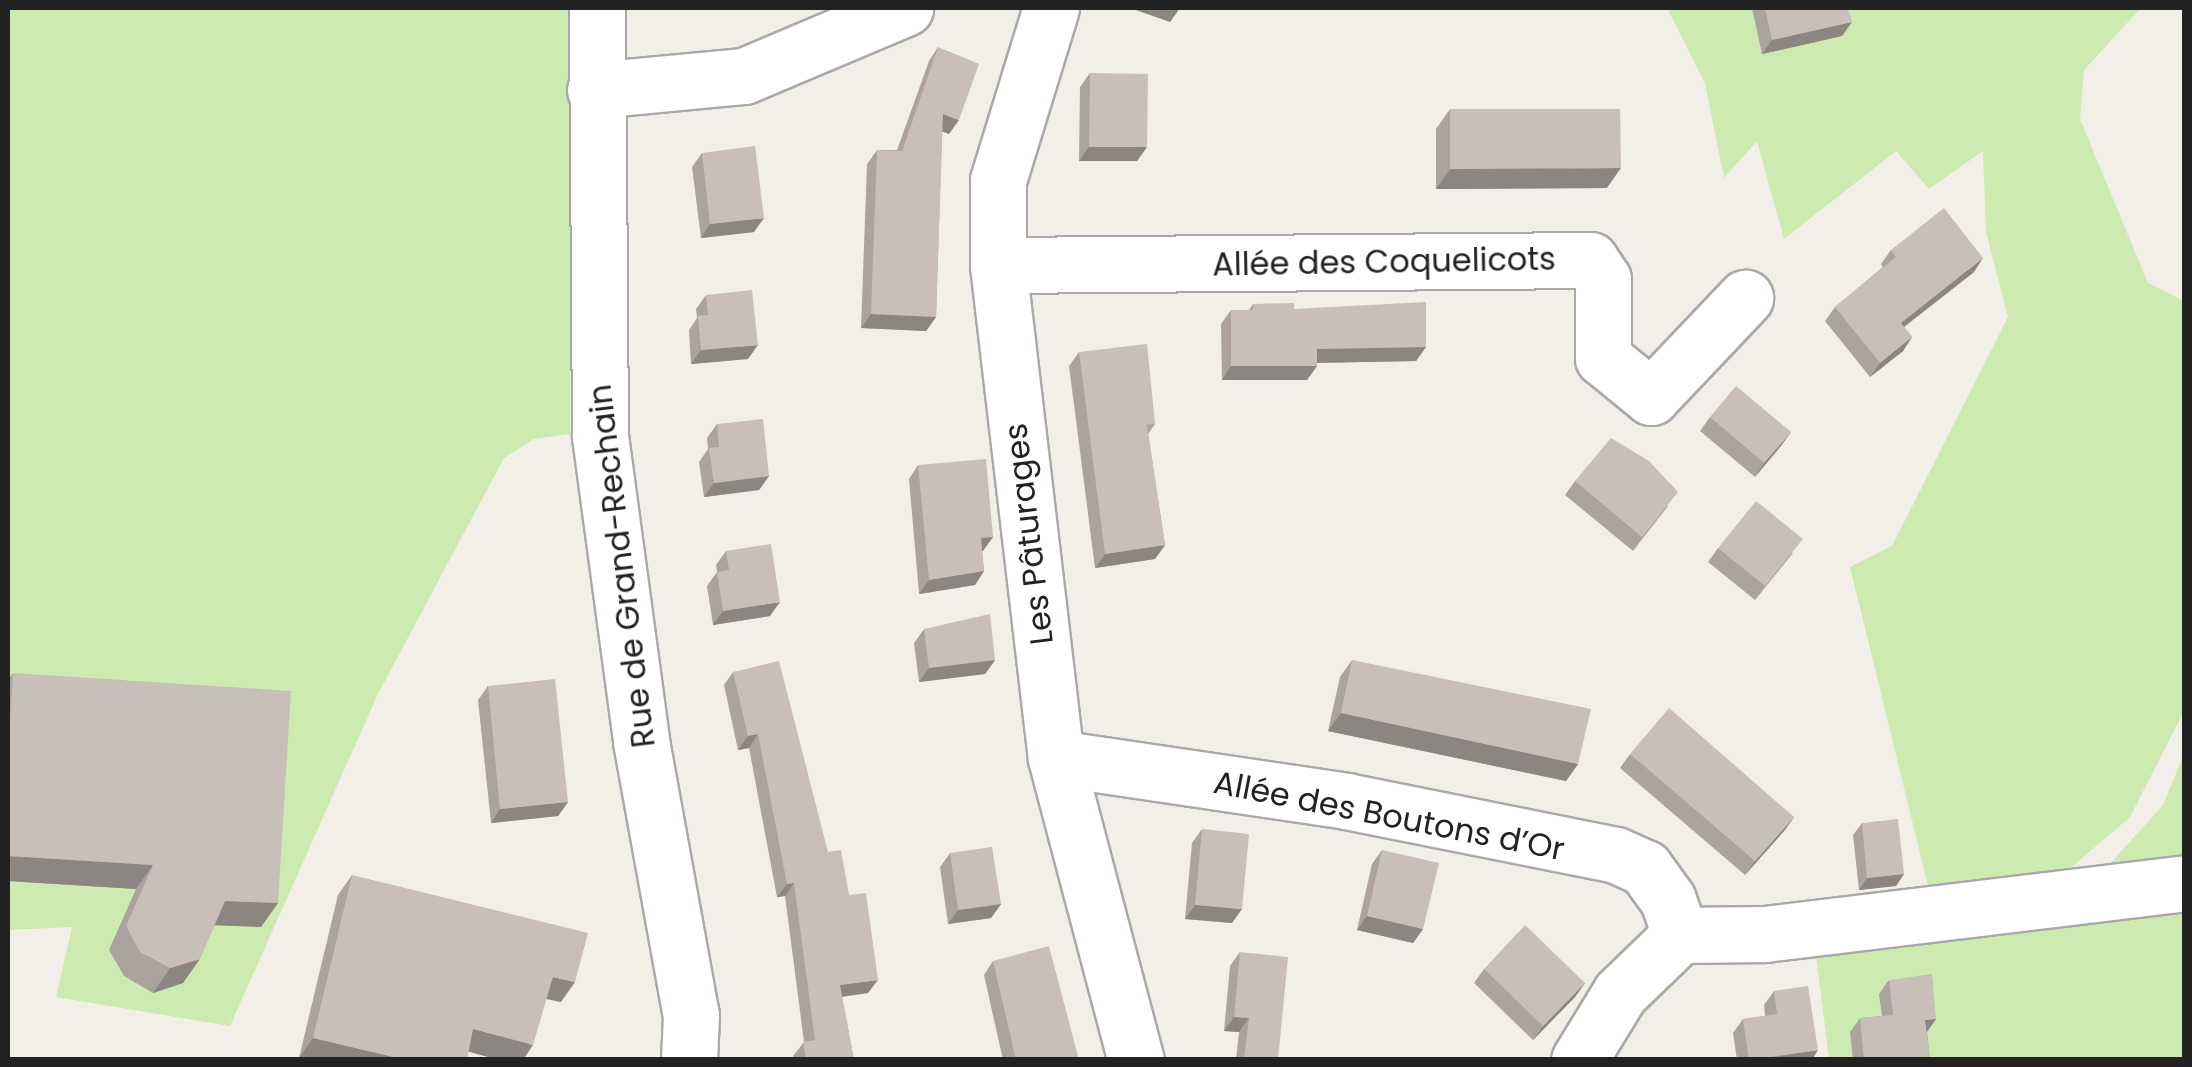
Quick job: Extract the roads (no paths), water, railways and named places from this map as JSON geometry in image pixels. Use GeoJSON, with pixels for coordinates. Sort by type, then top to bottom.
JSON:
{"type":"FeatureCollection","features":[{"type":"Feature","properties":{"kind":"street","name":"Rue de Grand-Rechain"},"geometry":{"type":"LineString","coordinates":[[596,8],[600,436],[641,741],[691,1015],[689,1060]]}},
{"type":"Feature","properties":{"kind":"street"},"geometry":{"type":"LineString","coordinates":[[596,90],[744,76],[905,8]]}},
{"type":"Feature","properties":{"kind":"street","name":"Les Pâturages"},"geometry":{"type":"LineString","coordinates":[[1051,8],[998,180],[998,265],[1056,758],[1136,1060]]}},
{"type":"Feature","properties":{"kind":"street","name":"Allée des Coquelicots"},"geometry":{"type":"LineString","coordinates":[[998,265],[1590,260],[1603,280],[1603,358],[1651,397],[1745,298]]}},
{"type":"Feature","properties":{"kind":"street","name":"Allée des Boutons d’Or"},"geometry":{"type":"LineString","coordinates":[[1056,758],[1346,801],[1616,855],[1646,868],[1668,900],[1680,935]]}},
{"type":"Feature","properties":{"kind":"street"},"geometry":{"type":"LineString","coordinates":[[1578,1060],[1620,993],[1680,935],[1765,934],[2184,883]]}}]}
